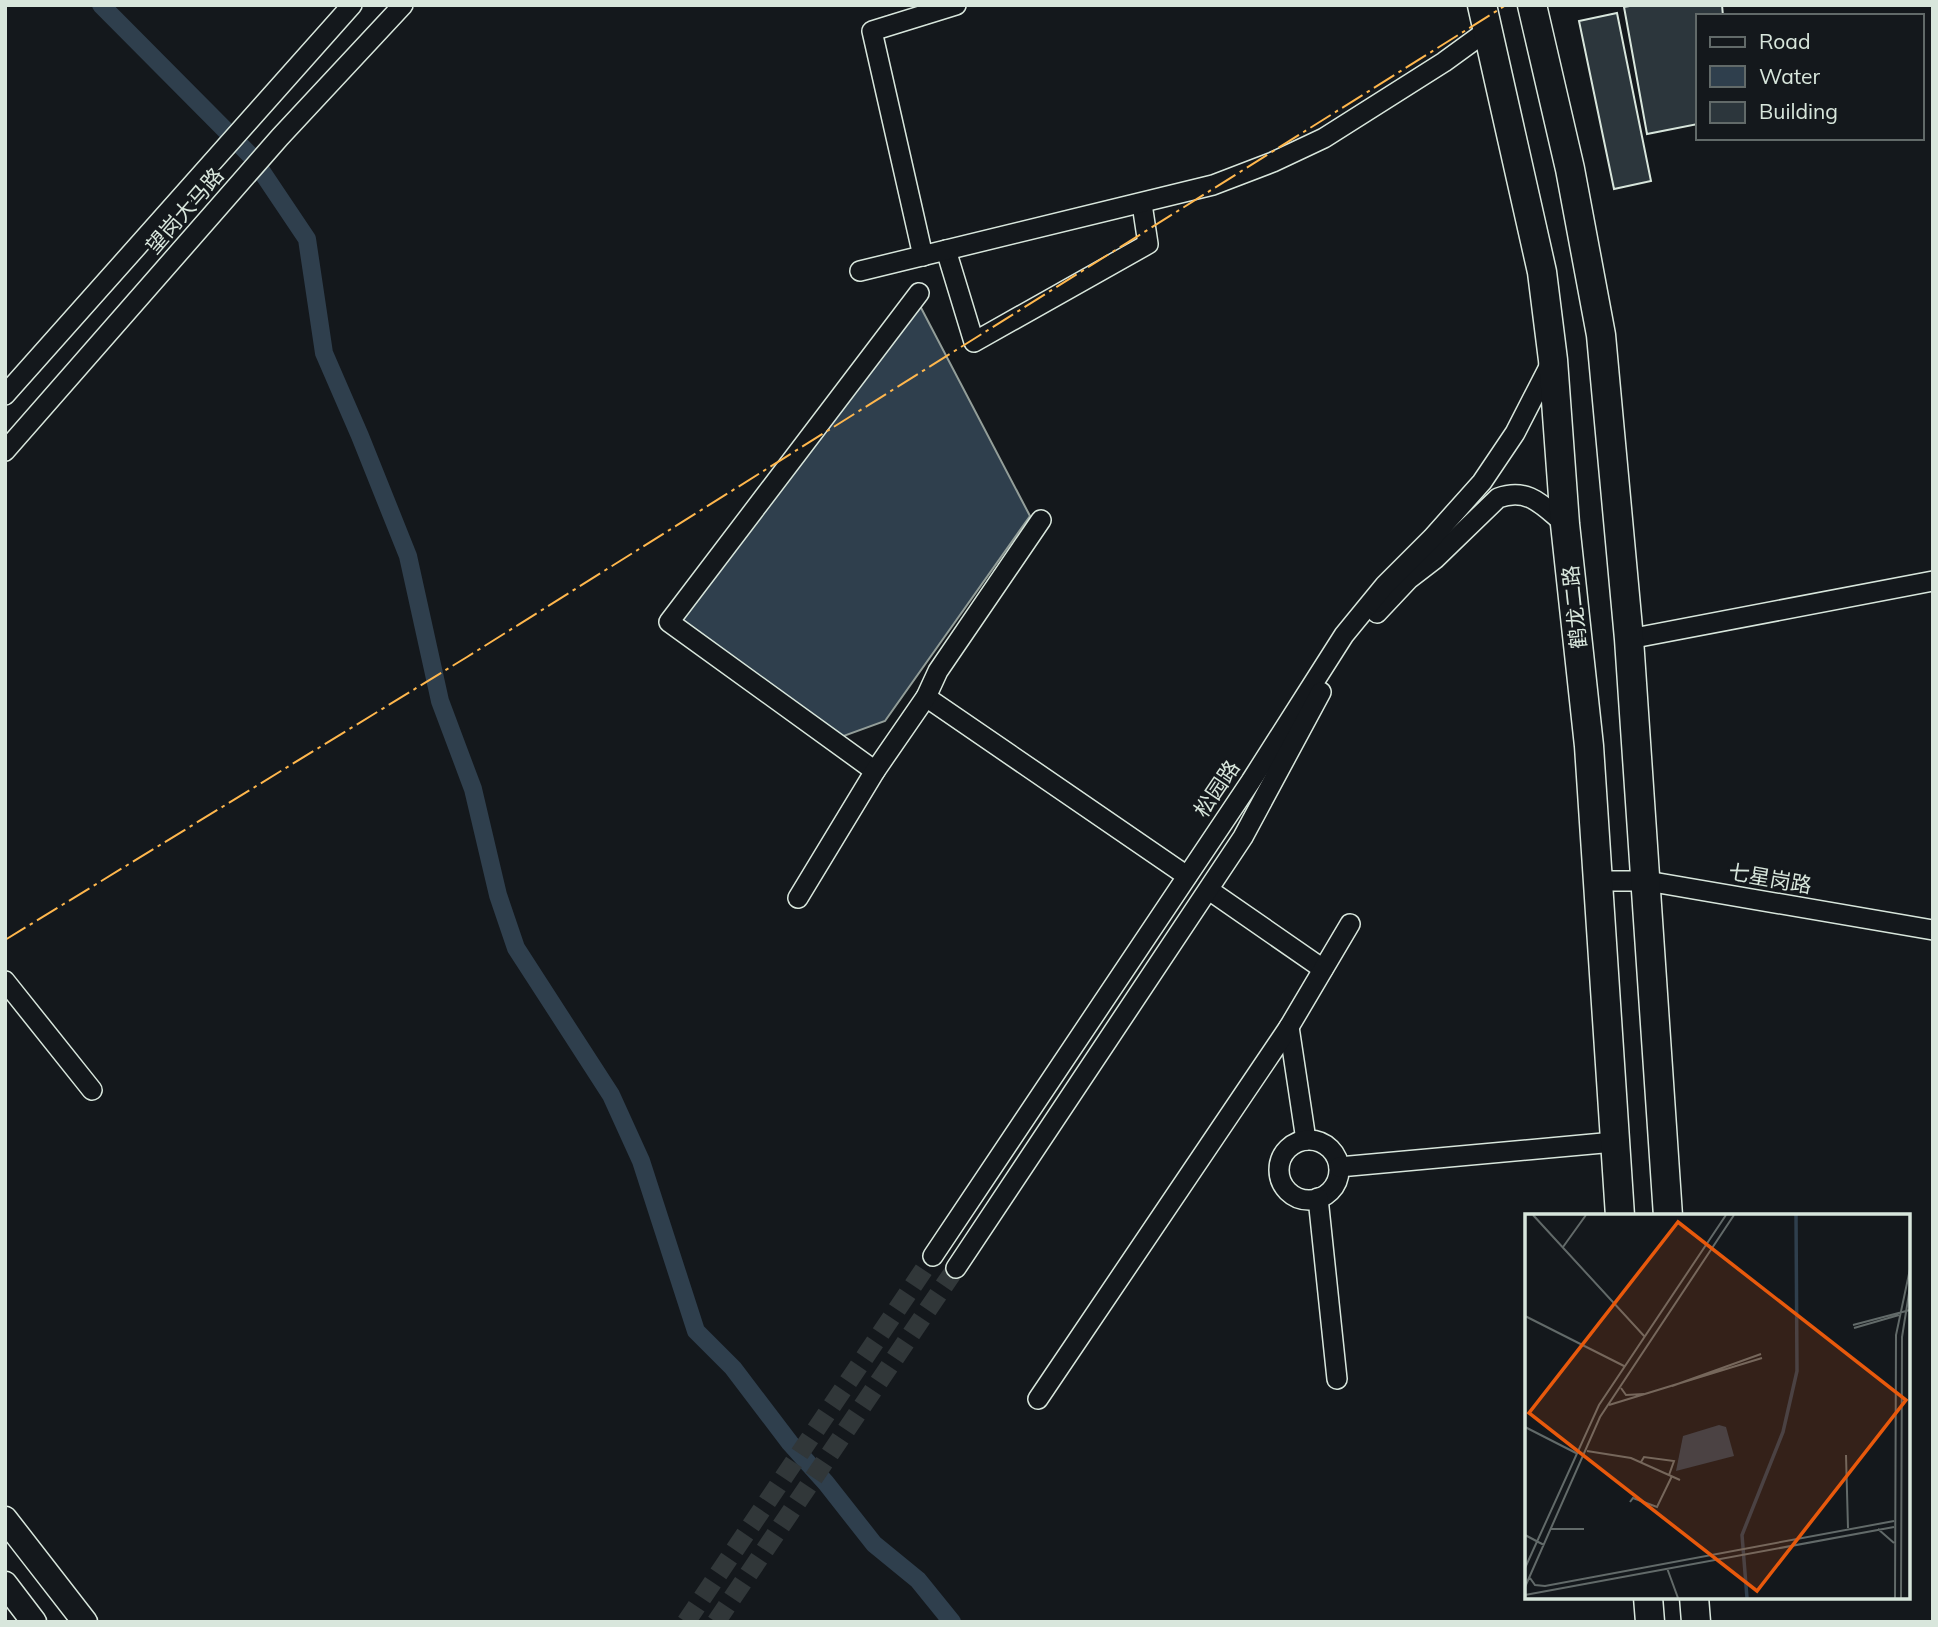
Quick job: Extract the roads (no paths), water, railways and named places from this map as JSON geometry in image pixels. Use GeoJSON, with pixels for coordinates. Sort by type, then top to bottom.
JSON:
{"type":"FeatureCollection","features":[{"type":"Feature","properties":{"kind":"highway"},"geometry":{"type":"LineString","coordinates":[[1532,5],[1570,169],[1599,323],[1629,639],[1668,1214]]}},
{"type":"Feature","properties":{"kind":"highway","name":"鹤龙二路"},"geometry":{"type":"LineString","coordinates":[[1485,18],[1542,272],[1553,360],[1564,524],[1589,746],[1620,1214]]}},
{"type":"Feature","properties":{"kind":"highway"},"geometry":{"type":"LineString","coordinates":[[1648,1599],[1650,1622]]}},
{"type":"Feature","properties":{"kind":"highway"},"geometry":{"type":"LineString","coordinates":[[1694,1599],[1696,1622]]}},
{"type":"Feature","properties":{"kind":"main road"},"geometry":{"type":"LineString","coordinates":[[5,1519],[85,1622]]}},
{"type":"Feature","properties":{"kind":"main road"},"geometry":{"type":"LineString","coordinates":[[5,1584],[34,1622]]}},
{"type":"Feature","properties":{"kind":"street","name":"望岗大马路"},"geometry":{"type":"LineString","coordinates":[[5,395],[352,5]]}},
{"type":"Feature","properties":{"kind":"street","name":"望岗大马路"},"geometry":{"type":"LineString","coordinates":[[5,451],[281,137],[403,5]]}},
{"type":"Feature","properties":{"kind":"street"},"geometry":{"type":"LineString","coordinates":[[923,256],[873,31],[956,5]]}},
{"type":"Feature","properties":{"kind":"street"},"geometry":{"type":"LineString","coordinates":[[860,271],[1142,204],[1213,185],[1273,162],[1324,138],[1444,62],[1485,18]]}},
{"type":"Feature","properties":{"kind":"street"},"geometry":{"type":"LineString","coordinates":[[946,250],[974,342],[1148,244],[1142,204]]}},
{"type":"Feature","properties":{"kind":"street"},"geometry":{"type":"LineString","coordinates":[[875,771],[669,622],[919,293]]}},
{"type":"Feature","properties":{"kind":"street","name":"松园路"},"geometry":{"type":"LineString","coordinates":[[933,1256],[1251,781],[1344,635],[1385,584],[1432,538],[1482,482],[1515,433],[1553,360]]}},
{"type":"Feature","properties":{"kind":"street","name":"松园路"},"geometry":{"type":"LineString","coordinates":[[956,1268],[1243,837],[1331,677],[1367,626],[1391,598],[1498,498],[1525,495],[1537,501],[1564,524]]}},
{"type":"Feature","properties":{"kind":"street"},"geometry":{"type":"LineString","coordinates":[[798,898],[875,771],[926,697],[938,671],[1041,520]]}},
{"type":"Feature","properties":{"kind":"street"},"geometry":{"type":"LineString","coordinates":[[1629,639],[1933,581]]}},
{"type":"Feature","properties":{"kind":"street"},"geometry":{"type":"LineString","coordinates":[[926,697],[1187,876]]}},
{"type":"Feature","properties":{"kind":"street","name":"七星岗路"},"geometry":{"type":"LineString","coordinates":[[1599,881],[1647,881],[1933,930]]}},
{"type":"Feature","properties":{"kind":"street"},"geometry":{"type":"LineString","coordinates":[[1209,890],[1323,969]]}},
{"type":"Feature","properties":{"kind":"street"},"geometry":{"type":"LineString","coordinates":[[1038,1399],[1289,1027],[1350,924]]}},
{"type":"Feature","properties":{"kind":"street"},"geometry":{"type":"LineString","coordinates":[[5,981],[92,1090]]}},
{"type":"Feature","properties":{"kind":"street"},"geometry":{"type":"LineString","coordinates":[[1289,1027],[1306,1140]]}},
{"type":"Feature","properties":{"kind":"street"},"geometry":{"type":"LineString","coordinates":[[1306,1140],[1324,1143],[1337,1157],[1339,1167],[1334,1186],[1327,1194],[1318,1198],[1298,1197],[1283,1184],[1280,1175],[1283,1156],[1289,1148],[1306,1140]]}},
{"type":"Feature","properties":{"kind":"street"},"geometry":{"type":"LineString","coordinates":[[1339,1167],[1614,1142]]}},
{"type":"Feature","properties":{"kind":"street"},"geometry":{"type":"LineString","coordinates":[[1318,1198],[1337,1379]]}},
{"type":"Feature","properties":{"kind":"water"},"geometry":{"type":"Polygon","coordinates":[[[918,302],[1030,516],[885,721],[841,737],[680,618],[918,302]]]}},
{"type":"Feature","properties":{"kind":"waterway"},"geometry":{"type":"LineString","coordinates":[[101,5],[252,157],[307,239],[324,353],[408,556],[440,701],[473,789],[498,895],[516,948],[611,1095],[641,1161],[696,1331],[733,1368],[790,1443],[826,1483],[874,1544],[918,1580],[952,1622]]}},
{"type":"Feature","properties":{"kind":"tunnel"},"geometry":{"type":"LineString","coordinates":[[686,1622],[933,1256]]}},
{"type":"Feature","properties":{"kind":"tunnel"},"geometry":{"type":"LineString","coordinates":[[716,1622],[956,1268]]}}]}
